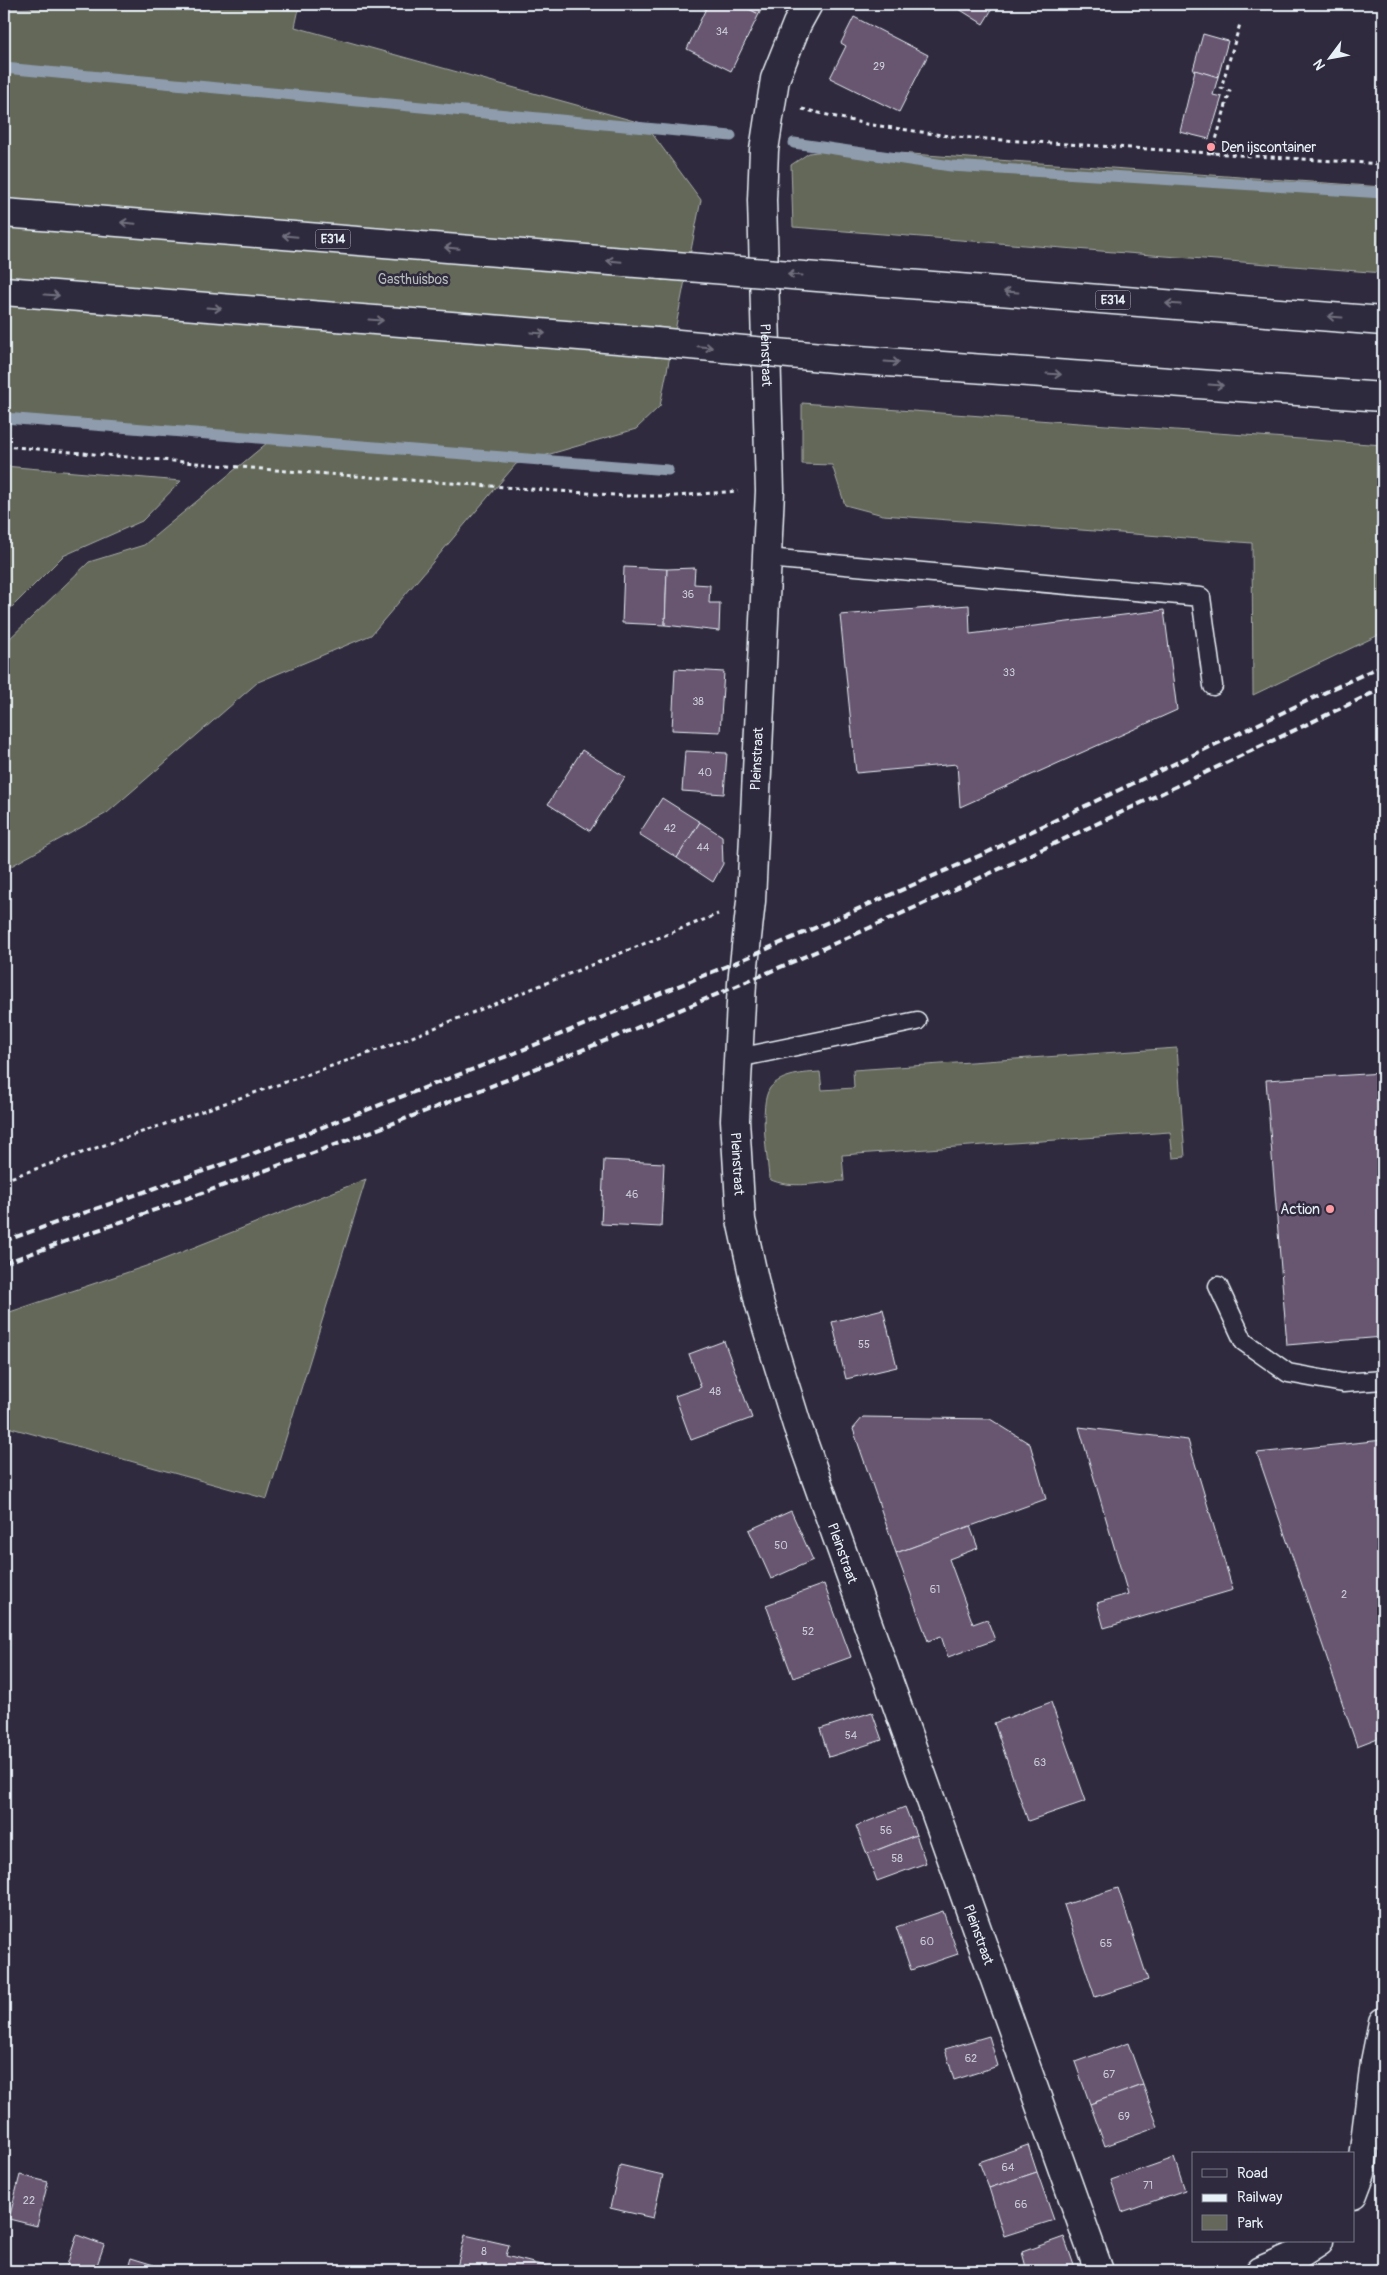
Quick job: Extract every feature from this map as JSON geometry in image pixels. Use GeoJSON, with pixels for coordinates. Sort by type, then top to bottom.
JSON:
{"type":"FeatureCollection","features":[{"type":"Feature","properties":{"kind":"main road","name":"Pleinstraat"},"geometry":{"type":"LineString","coordinates":[[808,4],[790,39],[775,79],[764,150],[762,200],[771,465],[751,901],[742,983],[735,1120],[741,1220],[759,1302],[797,1425],[1099,2271]]}},
{"type":"Feature","properties":{"kind":"main road","name":"E314"},"geometry":{"type":"LineString","coordinates":[[4,213],[1383,321]]}},
{"type":"Feature","properties":{"kind":"main road"},"geometry":{"type":"LineString","coordinates":[[4,291],[656,342],[844,359],[1383,397]]}},
{"type":"Feature","properties":{"kind":"main road"},"geometry":{"type":"LineString","coordinates":[[1354,2191],[1361,2173],[1375,2062],[1383,2022]]}},
{"type":"Feature","properties":{"kind":"main road"},"geometry":{"type":"LineString","coordinates":[[1260,2271],[1299,2254],[1317,2242]]}},
{"type":"Feature","properties":{"kind":"lane"},"geometry":{"type":"LineString","coordinates":[[767,558],[1200,597],[1213,686]]}},
{"type":"Feature","properties":{"kind":"lane"},"geometry":{"type":"LineString","coordinates":[[738,1058],[917,1021]]}},
{"type":"Feature","properties":{"kind":"lane"},"geometry":{"type":"LineString","coordinates":[[1218,1286],[1244,1342],[1288,1373],[1343,1383],[1383,1380]]}},
{"type":"Feature","properties":{"kind":"path"},"geometry":{"type":"LineString","coordinates":[[1212,154],[1230,91],[1221,88],[1240,24]]}},
{"type":"Feature","properties":{"kind":"path"},"geometry":{"type":"LineString","coordinates":[[798,108],[866,124],[956,137],[1383,164]]}},
{"type":"Feature","properties":{"kind":"path"},"geometry":{"type":"LineString","coordinates":[[4,446],[274,470],[626,496],[676,496],[743,491]]}},
{"type":"Feature","properties":{"kind":"path"},"geometry":{"type":"LineString","coordinates":[[4,1180],[392,1045],[751,901]]}},
{"type":"Feature","properties":{"kind":"green space","name":"Gasthuisbos"},"geometry":{"type":"Polygon","coordinates":[[[39,4],[300,4],[295,27],[645,124],[701,200],[660,406],[636,429],[516,464],[371,635],[258,682],[107,813],[4,870],[4,644],[89,562],[144,545],[273,438],[4,417],[4,9],[39,8],[39,4]]]}},
{"type":"Feature","properties":{"kind":"green space"},"geometry":{"type":"Polygon","coordinates":[[[840,149],[1383,187],[1383,273],[793,227],[791,165],[809,153],[840,149]]]}},
{"type":"Feature","properties":{"kind":"green space"},"geometry":{"type":"Polygon","coordinates":[[[802,403],[1383,445],[1383,633],[1253,695],[1252,543],[883,515],[845,505],[832,465],[802,464],[802,403]]]}},
{"type":"Feature","properties":{"kind":"green space"},"geometry":{"type":"Polygon","coordinates":[[[4,466],[181,481],[142,521],[63,556],[4,615],[4,466]]]}},
{"type":"Feature","properties":{"kind":"green space"},"geometry":{"type":"Polygon","coordinates":[[[1177,1048],[1185,1157],[1173,1158],[1170,1132],[842,1155],[844,1181],[796,1185],[769,1179],[764,1119],[766,1096],[775,1083],[787,1077],[820,1072],[822,1090],[854,1088],[853,1070],[1177,1048]]]}},
{"type":"Feature","properties":{"kind":"green space"},"geometry":{"type":"Polygon","coordinates":[[[366,1179],[267,1499],[4,1426],[4,1314],[152,1264],[366,1179]]]}},
{"type":"Feature","properties":{"kind":"building"},"geometry":{"type":"Polygon","coordinates":[[[708,4],[739,4],[759,14],[731,71],[687,49],[708,4]]]}},
{"type":"Feature","properties":{"kind":"building"},"geometry":{"type":"Polygon","coordinates":[[[739,4],[764,4],[759,14],[739,4]]]}},
{"type":"Feature","properties":{"kind":"building"},"geometry":{"type":"Polygon","coordinates":[[[951,4],[989,4],[994,6],[983,24],[951,4]]]}},
{"type":"Feature","properties":{"kind":"building"},"geometry":{"type":"Polygon","coordinates":[[[854,17],[928,55],[899,112],[830,78],[846,46],[841,43],[854,17]]]}},
{"type":"Feature","properties":{"kind":"building"},"geometry":{"type":"Polygon","coordinates":[[[1203,34],[1228,41],[1218,77],[1193,70],[1203,34]]]}},
{"type":"Feature","properties":{"kind":"building"},"geometry":{"type":"Polygon","coordinates":[[[1195,70],[1218,77],[1213,95],[1222,97],[1209,139],[1180,132],[1195,70]]]}},
{"type":"Feature","properties":{"kind":"building"},"geometry":{"type":"Polygon","coordinates":[[[624,567],[667,569],[665,625],[622,623],[624,567]]]}},
{"type":"Feature","properties":{"kind":"building"},"geometry":{"type":"Polygon","coordinates":[[[695,568],[694,584],[710,585],[709,603],[720,603],[719,631],[665,625],[667,569],[695,568]]]}},
{"type":"Feature","properties":{"kind":"building"},"geometry":{"type":"Polygon","coordinates":[[[969,605],[970,634],[1164,610],[1177,710],[960,807],[957,764],[856,773],[840,615],[969,605]]]}},
{"type":"Feature","properties":{"kind":"building"},"geometry":{"type":"Polygon","coordinates":[[[675,669],[724,672],[720,732],[672,730],[675,669]]]}},
{"type":"Feature","properties":{"kind":"building"},"geometry":{"type":"Polygon","coordinates":[[[582,750],[625,777],[590,831],[548,804],[582,750]]]}},
{"type":"Feature","properties":{"kind":"building"},"geometry":{"type":"Polygon","coordinates":[[[685,751],[727,753],[724,794],[682,791],[685,751]]]}},
{"type":"Feature","properties":{"kind":"building"},"geometry":{"type":"Polygon","coordinates":[[[662,798],[700,822],[677,858],[639,834],[662,798]]]}},
{"type":"Feature","properties":{"kind":"building"},"geometry":{"type":"Polygon","coordinates":[[[700,822],[722,836],[723,864],[713,882],[677,858],[700,822]]]}},
{"type":"Feature","properties":{"kind":"building","name":"Action"},"geometry":{"type":"Polygon","coordinates":[[[1383,1073],[1383,1337],[1287,1345],[1266,1080],[1383,1073]]]}},
{"type":"Feature","properties":{"kind":"building"},"geometry":{"type":"Polygon","coordinates":[[[604,1160],[664,1163],[661,1227],[601,1224],[604,1160]]]}},
{"type":"Feature","properties":{"kind":"building"},"geometry":{"type":"Polygon","coordinates":[[[883,1309],[897,1367],[846,1379],[832,1322],[883,1309]]]}},
{"type":"Feature","properties":{"kind":"building"},"geometry":{"type":"Polygon","coordinates":[[[724,1341],[752,1418],[691,1440],[675,1396],[701,1387],[689,1354],[724,1341]]]}},
{"type":"Feature","properties":{"kind":"building"},"geometry":{"type":"Polygon","coordinates":[[[863,1417],[990,1419],[1030,1444],[1046,1499],[896,1553],[853,1429],[863,1417]]]}},
{"type":"Feature","properties":{"kind":"building"},"geometry":{"type":"Polygon","coordinates":[[[1079,1427],[1188,1440],[1233,1590],[1104,1628],[1097,1603],[1128,1594],[1079,1427]]]}},
{"type":"Feature","properties":{"kind":"building"},"geometry":{"type":"Polygon","coordinates":[[[1383,1440],[1383,1736],[1357,1746],[1257,1453],[1383,1440]]]}},
{"type":"Feature","properties":{"kind":"building"},"geometry":{"type":"Polygon","coordinates":[[[791,1511],[813,1560],[771,1579],[749,1530],[791,1511]]]}},
{"type":"Feature","properties":{"kind":"building"},"geometry":{"type":"Polygon","coordinates":[[[970,1526],[978,1548],[949,1559],[973,1624],[987,1619],[995,1640],[948,1657],[941,1636],[928,1641],[896,1553],[970,1526]]]}},
{"type":"Feature","properties":{"kind":"building"},"geometry":{"type":"Polygon","coordinates":[[[824,1584],[851,1657],[793,1678],[766,1605],[824,1584]]]}},
{"type":"Feature","properties":{"kind":"building"},"geometry":{"type":"Polygon","coordinates":[[[1051,1702],[1086,1801],[1028,1821],[994,1723],[1051,1702]]]}},
{"type":"Feature","properties":{"kind":"building"},"geometry":{"type":"Polygon","coordinates":[[[872,1712],[882,1740],[829,1757],[820,1729],[872,1712]]]}},
{"type":"Feature","properties":{"kind":"building"},"geometry":{"type":"Polygon","coordinates":[[[905,1807],[916,1835],[867,1854],[856,1826],[905,1807]]]}},
{"type":"Feature","properties":{"kind":"building"},"geometry":{"type":"Polygon","coordinates":[[[916,1835],[926,1863],[877,1881],[867,1854],[916,1835]]]}},
{"type":"Feature","properties":{"kind":"building"},"geometry":{"type":"Polygon","coordinates":[[[1118,1888],[1148,1980],[1095,1997],[1064,1905],[1118,1888]]]}},
{"type":"Feature","properties":{"kind":"building"},"geometry":{"type":"Polygon","coordinates":[[[943,1911],[958,1954],[911,1970],[896,1927],[943,1911]]]}},
{"type":"Feature","properties":{"kind":"building"},"geometry":{"type":"Polygon","coordinates":[[[989,2036],[998,2066],[954,2080],[945,2049],[989,2036]]]}},
{"type":"Feature","properties":{"kind":"building"},"geometry":{"type":"Polygon","coordinates":[[[1128,2043],[1143,2085],[1090,2104],[1075,2062],[1128,2043]]]}},
{"type":"Feature","properties":{"kind":"building"},"geometry":{"type":"Polygon","coordinates":[[[1143,2085],[1158,2127],[1105,2146],[1090,2104],[1143,2085]]]}},
{"type":"Feature","properties":{"kind":"building"},"geometry":{"type":"Polygon","coordinates":[[[1028,2145],[1037,2172],[989,2188],[979,2162],[1028,2145]]]}},
{"type":"Feature","properties":{"kind":"building"},"geometry":{"type":"Polygon","coordinates":[[[1174,2158],[1185,2190],[1122,2212],[1111,2180],[1174,2158]]]}},
{"type":"Feature","properties":{"kind":"building"},"geometry":{"type":"Polygon","coordinates":[[[620,2165],[663,2175],[653,2218],[610,2208],[620,2165]]]}},
{"type":"Feature","properties":{"kind":"building"},"geometry":{"type":"Polygon","coordinates":[[[1037,2172],[1054,2220],[1004,2236],[989,2188],[1037,2172]]]}},
{"type":"Feature","properties":{"kind":"building"},"geometry":{"type":"Polygon","coordinates":[[[20,2175],[48,2182],[37,2226],[9,2219],[20,2175]]]}},
{"type":"Feature","properties":{"kind":"building"},"geometry":{"type":"Polygon","coordinates":[[[77,2235],[104,2245],[95,2271],[65,2271],[77,2235]]]}},
{"type":"Feature","properties":{"kind":"building"},"geometry":{"type":"Polygon","coordinates":[[[465,2235],[509,2245],[506,2256],[549,2267],[548,2271],[456,2271],[465,2235]]]}},
{"type":"Feature","properties":{"kind":"building"},"geometry":{"type":"Polygon","coordinates":[[[1064,2237],[1076,2271],[1027,2271],[1022,2252],[1064,2237]]]}},
{"type":"Feature","properties":{"kind":"building"},"geometry":{"type":"Polygon","coordinates":[[[131,2258],[154,2265],[152,2271],[127,2271],[131,2258]]]}},
{"type":"Feature","properties":{"kind":"building"},"geometry":{"type":"Polygon","coordinates":[[[1383,2264],[1383,2271],[1353,2271],[1383,2264]]]}},
{"type":"Feature","properties":{"kind":"building"},"geometry":{"type":"Polygon","coordinates":[[[614,2265],[641,2271],[613,2271],[614,2265]]]}},
{"type":"Feature","properties":{"kind":"waterway"},"geometry":{"type":"LineString","coordinates":[[4,68],[731,136]]}},
{"type":"Feature","properties":{"kind":"waterway"},"geometry":{"type":"LineString","coordinates":[[794,143],[951,166],[1383,193]]}},
{"type":"Feature","properties":{"kind":"waterway"},"geometry":{"type":"LineString","coordinates":[[4,418],[668,470]]}},
{"type":"Feature","properties":{"kind":"railway"},"geometry":{"type":"LineString","coordinates":[[4,1241],[252,1154],[510,1055],[744,959],[988,852],[1383,665]]}},
{"type":"Feature","properties":{"kind":"railway"},"geometry":{"type":"LineString","coordinates":[[4,1263],[366,1133],[582,1050],[684,1008],[986,875],[1383,688]]}},
{"type":"Feature","properties":{"kind":"place","name":"Den ijscontainer"},"geometry":{"type":"Point","coordinates":[1211,147]}},
{"type":"Feature","properties":{"kind":"place","name":"Action"},"geometry":{"type":"Point","coordinates":[1330,1209]}}]}
